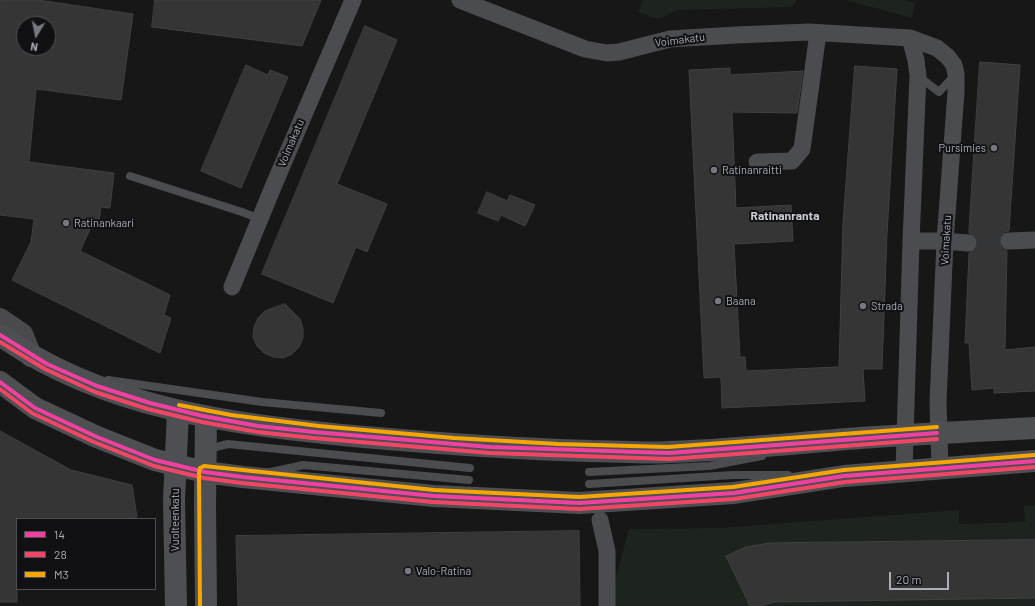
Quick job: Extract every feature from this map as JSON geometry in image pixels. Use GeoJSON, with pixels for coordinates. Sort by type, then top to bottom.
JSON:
{"type":"FeatureCollection","features":[{"type":"Feature","properties":{"kind":"main road"},"geometry":{"type":"LineString","coordinates":[[0,319],[22,334],[31,356]]}},
{"type":"Feature","properties":{"kind":"main road"},"geometry":{"type":"LineString","coordinates":[[0,335],[31,356],[66,373],[114,392],[156,406],[206,417],[279,428],[384,439],[558,450],[668,453],[858,438],[1035,428]]}},
{"type":"Feature","properties":{"kind":"main road"},"geometry":{"type":"LineString","coordinates":[[0,382],[35,408],[137,454],[194,464],[243,477],[434,496],[579,503],[734,493],[844,476],[1035,461]]}},
{"type":"Feature","properties":{"kind":"main road","name":"Vuolteenkatu"},"geometry":{"type":"LineString","coordinates":[[178,411],[194,464],[206,606]]}},
{"type":"Feature","properties":{"kind":"main road","name":"Vuolteenkatu"},"geometry":{"type":"LineString","coordinates":[[176,606],[174,493],[194,464],[206,417]]}},
{"type":"Feature","properties":{"kind":"street","name":"Voimakatu"},"geometry":{"type":"LineString","coordinates":[[232,287],[344,18],[353,0]]}},
{"type":"Feature","properties":{"kind":"street","name":"Voimakatu"},"geometry":{"type":"LineString","coordinates":[[460,0],[585,49],[607,53],[630,50],[670,40],[736,35],[818,32],[910,38],[937,48],[948,57],[954,65],[956,74],[956,92],[945,241],[938,402],[940,468]]}},
{"type":"Feature","properties":{"kind":"street"},"geometry":{"type":"LineString","coordinates":[[757,162],[792,161],[802,149],[818,32]]}},
{"type":"Feature","properties":{"kind":"street"},"geometry":{"type":"LineString","coordinates":[[904,471],[904,435],[918,76],[916,60],[910,38]]}},
{"type":"Feature","properties":{"kind":"street"},"geometry":{"type":"LineString","coordinates":[[1009,241],[1035,240]]}},
{"type":"Feature","properties":{"kind":"street"},"geometry":{"type":"LineString","coordinates":[[911,241],[968,243]]}},
{"type":"Feature","properties":{"kind":"street"},"geometry":{"type":"LineString","coordinates":[[600,520],[607,551],[607,606]]}},
{"type":"Feature","properties":{"kind":"lane"},"geometry":{"type":"LineString","coordinates":[[918,76],[939,92],[956,74]]}},
{"type":"Feature","properties":{"kind":"lane"},"geometry":{"type":"LineString","coordinates":[[130,176],[260,219]]}},
{"type":"Feature","properties":{"kind":"lane"},"geometry":{"type":"LineString","coordinates":[[66,373],[262,402],[381,413]]}},
{"type":"Feature","properties":{"kind":"lane"},"geometry":{"type":"LineString","coordinates":[[589,472],[709,466],[858,438]]}},
{"type":"Feature","properties":{"kind":"lane"},"geometry":{"type":"LineString","coordinates":[[194,464],[216,447],[228,444],[470,468]]}},
{"type":"Feature","properties":{"kind":"lane"},"geometry":{"type":"LineString","coordinates":[[243,477],[304,465],[469,480]]}},
{"type":"Feature","properties":{"kind":"lane"},"geometry":{"type":"LineString","coordinates":[[589,484],[733,474],[844,476]]}},
{"type":"Feature","properties":{"kind":"shaded area"},"geometry":{"type":"Polygon","coordinates":[[[643,0],[797,0],[792,7],[678,10],[658,19],[638,12],[643,0]]]}},
{"type":"Feature","properties":{"kind":"shaded area"},"geometry":{"type":"Polygon","coordinates":[[[846,0],[905,0],[915,3],[912,18],[846,0]]]}},
{"type":"Feature","properties":{"kind":"shaded area"},"geometry":{"type":"Polygon","coordinates":[[[1024,506],[1035,506],[1035,606],[612,606],[612,592],[629,529],[720,528],[959,510],[959,524],[1025,522],[1024,506]]]}},
{"type":"Feature","properties":{"kind":"building","name":"Ratinankaari"},"geometry":{"type":"Polygon","coordinates":[[[0,0],[38,0],[133,14],[121,100],[36,89],[29,162],[114,173],[110,208],[101,207],[98,227],[91,227],[80,251],[170,295],[164,315],[171,318],[160,353],[12,280],[31,242],[34,219],[0,215],[0,0]]]}},
{"type":"Feature","properties":{"kind":"building"},"geometry":{"type":"Polygon","coordinates":[[[155,0],[321,0],[302,46],[152,27],[155,0]]]}},
{"type":"Feature","properties":{"kind":"building"},"geometry":{"type":"Polygon","coordinates":[[[365,26],[397,40],[337,184],[387,204],[367,252],[356,247],[333,303],[262,274],[365,26]]]}},
{"type":"Feature","properties":{"kind":"building"},"geometry":{"type":"Polygon","coordinates":[[[980,62],[1020,65],[1009,231],[1004,232],[1000,236],[999,242],[1001,247],[1007,251],[1005,350],[1035,347],[1035,391],[994,393],[994,388],[972,390],[969,343],[965,343],[969,253],[976,249],[978,243],[977,238],[969,233],[969,230],[980,62]]]}},
{"type":"Feature","properties":{"kind":"building"},"geometry":{"type":"Polygon","coordinates":[[[246,65],[268,75],[270,70],[288,77],[241,188],[201,171],[246,65]]]}},
{"type":"Feature","properties":{"kind":"building"},"geometry":{"type":"Polygon","coordinates":[[[855,66],[897,69],[887,234],[882,369],[863,369],[865,401],[722,408],[721,377],[704,378],[689,70],[730,68],[730,75],[803,71],[797,113],[732,112],[736,208],[791,205],[793,241],[734,244],[740,357],[745,357],[746,371],[839,367],[843,223],[855,66]]]}},
{"type":"Feature","properties":{"kind":"building"},"geometry":{"type":"Polygon","coordinates":[[[487,192],[507,201],[510,195],[535,205],[525,226],[501,215],[498,221],[478,213],[487,192]]]}},
{"type":"Feature","properties":{"kind":"building"},"geometry":{"type":"Polygon","coordinates":[[[285,304],[300,319],[303,328],[303,338],[299,347],[292,354],[283,358],[273,357],[264,353],[257,346],[253,337],[254,327],[258,318],[265,311],[285,304]]]}},
{"type":"Feature","properties":{"kind":"building"},"geometry":{"type":"Polygon","coordinates":[[[0,431],[71,470],[132,485],[137,517],[16,518],[17,602],[0,602],[0,431]]]}},
{"type":"Feature","properties":{"kind":"building","name":"Valo-Ratina"},"geometry":{"type":"Polygon","coordinates":[[[579,531],[580,606],[238,606],[236,536],[579,531]]]}},
{"type":"Feature","properties":{"kind":"building"},"geometry":{"type":"Polygon","coordinates":[[[1035,540],[1035,598],[774,602],[761,606],[750,606],[726,556],[746,547],[770,543],[1035,540]]]}},
{"type":"Feature","properties":{"kind":"tunnel"},"geometry":{"type":"LineString","coordinates":[[968,243],[1009,241]]}},
{"type":"Feature","properties":{"kind":"transit line","name":"14"},"geometry":{"type":"LineString","coordinates":[[0,335],[47,364],[97,386],[150,403],[203,416],[258,426],[314,432],[490,447],[669,453],[937,433]]}},
{"type":"Feature","properties":{"kind":"transit line","name":"28"},"geometry":{"type":"LineString","coordinates":[[0,342],[45,369],[95,392],[148,409],[202,422],[258,432],[313,438],[490,453],[669,459],[937,439]]}},
{"type":"Feature","properties":{"kind":"transit line","name":"14"},"geometry":{"type":"LineString","coordinates":[[0,382],[35,408],[97,437],[155,460],[205,472],[243,477],[434,496],[579,503],[734,493],[844,476],[1035,461]]}},
{"type":"Feature","properties":{"kind":"transit line","name":"28"},"geometry":{"type":"LineString","coordinates":[[0,389],[32,413],[94,442],[154,466],[204,478],[242,483],[433,502],[579,509],[734,499],[845,482],[1035,467]]}},
{"type":"Feature","properties":{"kind":"transit line","name":"M3"},"geometry":{"type":"LineString","coordinates":[[179,405],[231,415],[319,426],[454,438],[558,444],[668,447],[937,427]]}},
{"type":"Feature","properties":{"kind":"transit line","name":"M3"},"geometry":{"type":"LineString","coordinates":[[200,606],[199,472],[200,468],[204,466],[434,490],[579,497],[733,487],[844,470],[1035,455]]}},
{"type":"Feature","properties":{"kind":"place","name":"Pursimies"},"geometry":{"type":"Point","coordinates":[994,148]}},
{"type":"Feature","properties":{"kind":"place","name":"Ratinanraitti"},"geometry":{"type":"Point","coordinates":[714,170]}},
{"type":"Feature","properties":{"kind":"place","name":"Ratinankaari"},"geometry":{"type":"Point","coordinates":[66,223]}},
{"type":"Feature","properties":{"kind":"place","name":"Baana"},"geometry":{"type":"Point","coordinates":[718,301]}},
{"type":"Feature","properties":{"kind":"place","name":"Strada"},"geometry":{"type":"Point","coordinates":[863,306]}},
{"type":"Feature","properties":{"kind":"place","name":"Valo-Ratina"},"geometry":{"type":"Point","coordinates":[408,571]}},
{"type":"Feature","properties":{"kind":"district","name":"Ratinanranta"},"geometry":{"type":"Point","coordinates":[785,216]}}]}
